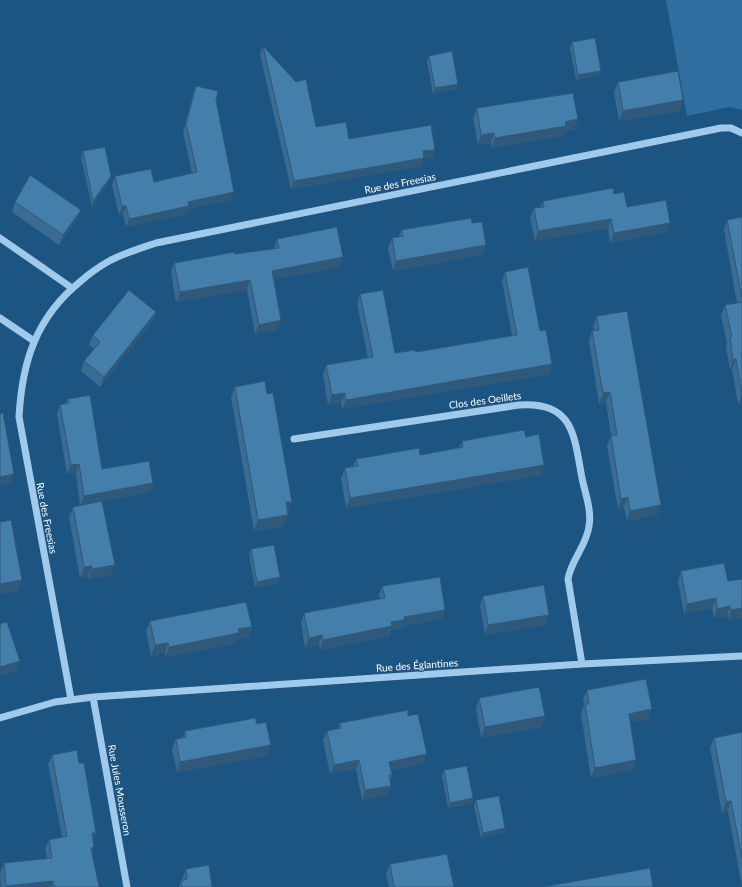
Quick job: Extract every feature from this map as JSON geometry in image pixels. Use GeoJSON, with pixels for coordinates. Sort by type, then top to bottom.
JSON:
{"type":"FeatureCollection","features":[{"type":"Feature","properties":{"kind":"street","name":"Rue des Freesias"},"geometry":{"type":"LineString","coordinates":[[71,699],[19,417],[20,389],[24,368],[34,341],[46,317],[58,301],[72,288],[110,261],[156,242],[721,128],[732,128],[742,133]]}},
{"type":"Feature","properties":{"kind":"street"},"geometry":{"type":"LineString","coordinates":[[0,238],[72,288]]}},
{"type":"Feature","properties":{"kind":"street"},"geometry":{"type":"LineString","coordinates":[[0,318],[34,341]]}},
{"type":"Feature","properties":{"kind":"street","name":"Clos des Oeillets"},"geometry":{"type":"LineString","coordinates":[[294,438],[519,405],[534,404],[545,406],[555,411],[566,420],[573,432],[590,518],[589,528],[585,540],[570,570],[568,580],[568,590],[582,664]]}},
{"type":"Feature","properties":{"kind":"street","name":"Rue des Églantines"},"geometry":{"type":"LineString","coordinates":[[0,718],[71,699],[93,697],[582,664],[742,656]]}},
{"type":"Feature","properties":{"kind":"street","name":"Rue Jules Mousseron"},"geometry":{"type":"LineString","coordinates":[[93,697],[127,887]]}},
{"type":"Feature","properties":{"kind":"shaded area"},"geometry":{"type":"Polygon","coordinates":[[[666,0],[742,0],[742,110],[730,107],[687,116],[666,0]]]}},
{"type":"Feature","properties":{"kind":"building"},"geometry":{"type":"Polygon","coordinates":[[[595,38],[601,71],[578,75],[572,42],[595,38]]]}},
{"type":"Feature","properties":{"kind":"building"},"geometry":{"type":"Polygon","coordinates":[[[263,46],[296,82],[306,79],[316,127],[346,122],[349,139],[431,125],[435,150],[423,151],[424,158],[294,181],[263,46]]]}},
{"type":"Feature","properties":{"kind":"building"},"geometry":{"type":"Polygon","coordinates":[[[452,51],[458,84],[435,88],[429,56],[452,51]]]}},
{"type":"Feature","properties":{"kind":"building"},"geometry":{"type":"Polygon","coordinates":[[[678,71],[683,100],[623,111],[618,82],[678,71]]]}},
{"type":"Feature","properties":{"kind":"building"},"geometry":{"type":"Polygon","coordinates":[[[196,86],[218,91],[216,100],[234,192],[188,202],[189,206],[129,219],[126,206],[122,206],[115,176],[151,169],[154,182],[197,172],[186,124],[196,86]]]}},
{"type":"Feature","properties":{"kind":"building"},"geometry":{"type":"Polygon","coordinates":[[[573,93],[578,119],[565,122],[566,126],[495,138],[494,133],[481,135],[477,108],[573,93]]]}},
{"type":"Feature","properties":{"kind":"building"},"geometry":{"type":"Polygon","coordinates":[[[105,147],[111,176],[93,201],[83,151],[105,147]]]}},
{"type":"Feature","properties":{"kind":"building"},"geometry":{"type":"Polygon","coordinates":[[[30,175],[81,210],[63,235],[15,202],[30,175]]]}},
{"type":"Feature","properties":{"kind":"building"},"geometry":{"type":"Polygon","coordinates":[[[613,188],[614,194],[624,192],[627,207],[666,200],[670,223],[614,233],[611,219],[538,231],[534,208],[544,207],[543,201],[613,188]]]}},
{"type":"Feature","properties":{"kind":"building"},"geometry":{"type":"Polygon","coordinates":[[[742,217],[742,298],[727,220],[742,217]]]}},
{"type":"Feature","properties":{"kind":"building"},"geometry":{"type":"Polygon","coordinates":[[[471,218],[472,223],[482,222],[486,245],[396,261],[392,238],[403,236],[401,230],[471,218]]]}},
{"type":"Feature","properties":{"kind":"building"},"geometry":{"type":"Polygon","coordinates":[[[337,227],[343,257],[272,271],[281,320],[259,325],[250,280],[180,292],[174,263],[234,252],[235,254],[279,248],[277,239],[337,227]]]}},
{"type":"Feature","properties":{"kind":"building"},"geometry":{"type":"Polygon","coordinates":[[[528,267],[540,331],[546,330],[552,364],[346,400],[345,393],[332,395],[326,365],[373,357],[360,294],[383,290],[395,353],[415,350],[416,352],[517,335],[505,272],[528,267]]]}},
{"type":"Feature","properties":{"kind":"building"},"geometry":{"type":"Polygon","coordinates":[[[129,290],[156,312],[104,377],[84,361],[100,342],[93,335],[129,290]]]}},
{"type":"Feature","properties":{"kind":"building"},"geometry":{"type":"Polygon","coordinates":[[[742,302],[742,394],[736,359],[733,360],[730,337],[732,337],[725,305],[742,302]]]}},
{"type":"Feature","properties":{"kind":"building"},"geometry":{"type":"Polygon","coordinates":[[[627,311],[661,505],[630,511],[628,497],[621,499],[611,436],[617,435],[610,392],[603,393],[592,331],[599,330],[597,316],[627,311]]]}},
{"type":"Feature","properties":{"kind":"building"},"geometry":{"type":"Polygon","coordinates":[[[265,381],[267,394],[273,393],[292,502],[286,502],[288,515],[258,520],[235,387],[265,381]]]}},
{"type":"Feature","properties":{"kind":"building"},"geometry":{"type":"Polygon","coordinates":[[[90,395],[102,469],[149,461],[153,483],[84,496],[79,464],[71,465],[60,405],[69,403],[68,399],[90,395]]]}},
{"type":"Feature","properties":{"kind":"building"},"geometry":{"type":"Polygon","coordinates":[[[3,413],[14,474],[0,477],[0,414],[3,413]]]}},
{"type":"Feature","properties":{"kind":"building"},"geometry":{"type":"Polygon","coordinates":[[[524,430],[526,437],[539,434],[544,465],[350,498],[345,468],[358,466],[356,459],[419,448],[420,455],[463,447],[462,441],[524,430]]]}},
{"type":"Feature","properties":{"kind":"building"},"geometry":{"type":"Polygon","coordinates":[[[102,501],[115,565],[92,569],[92,566],[84,567],[73,507],[102,501]]]}},
{"type":"Feature","properties":{"kind":"building"},"geometry":{"type":"Polygon","coordinates":[[[11,520],[22,580],[0,584],[0,522],[11,520]]]}},
{"type":"Feature","properties":{"kind":"building"},"geometry":{"type":"Polygon","coordinates":[[[274,545],[280,577],[257,582],[251,549],[274,545]]]}},
{"type":"Feature","properties":{"kind":"building"},"geometry":{"type":"Polygon","coordinates":[[[724,563],[728,581],[742,579],[742,608],[731,610],[730,606],[717,609],[716,598],[687,604],[681,571],[724,563]]]}},
{"type":"Feature","properties":{"kind":"building"},"geometry":{"type":"Polygon","coordinates":[[[440,577],[445,610],[404,617],[404,620],[391,622],[392,626],[323,640],[322,635],[309,638],[304,613],[385,598],[382,586],[440,577]]]}},
{"type":"Feature","properties":{"kind":"building"},"geometry":{"type":"Polygon","coordinates":[[[544,585],[549,615],[488,625],[483,596],[544,585]]]}},
{"type":"Feature","properties":{"kind":"building"},"geometry":{"type":"Polygon","coordinates":[[[246,602],[252,627],[238,629],[239,633],[169,647],[168,643],[155,645],[150,621],[246,602]]]}},
{"type":"Feature","properties":{"kind":"building"},"geometry":{"type":"Polygon","coordinates":[[[7,622],[20,661],[0,667],[0,624],[7,622]]]}},
{"type":"Feature","properties":{"kind":"building"},"geometry":{"type":"Polygon","coordinates":[[[646,679],[652,709],[629,714],[636,760],[595,768],[585,704],[589,704],[587,690],[646,679]]]}},
{"type":"Feature","properties":{"kind":"building"},"geometry":{"type":"Polygon","coordinates":[[[539,687],[545,716],[485,727],[479,698],[539,687]]]}},
{"type":"Feature","properties":{"kind":"building"},"geometry":{"type":"Polygon","coordinates":[[[408,710],[408,716],[418,714],[427,754],[389,762],[392,775],[389,775],[391,786],[365,790],[359,760],[334,765],[327,731],[341,728],[340,723],[408,710]]]}},
{"type":"Feature","properties":{"kind":"building"},"geometry":{"type":"Polygon","coordinates":[[[255,718],[257,724],[266,722],[271,745],[180,762],[176,739],[186,737],[185,731],[255,718]]]}},
{"type":"Feature","properties":{"kind":"building"},"geometry":{"type":"Polygon","coordinates":[[[742,732],[742,858],[731,801],[726,802],[714,738],[742,732]]]}},
{"type":"Feature","properties":{"kind":"building"},"geometry":{"type":"Polygon","coordinates":[[[77,750],[79,763],[84,763],[96,833],[92,833],[94,847],[91,848],[99,887],[55,887],[53,881],[6,886],[4,863],[52,858],[49,840],[67,836],[52,755],[77,750]]]}},
{"type":"Feature","properties":{"kind":"building"},"geometry":{"type":"Polygon","coordinates":[[[467,766],[473,798],[450,803],[444,770],[467,766]]]}},
{"type":"Feature","properties":{"kind":"building"},"geometry":{"type":"Polygon","coordinates":[[[499,796],[505,828],[483,833],[476,800],[499,796]]]}},
{"type":"Feature","properties":{"kind":"building"},"geometry":{"type":"Polygon","coordinates":[[[447,854],[454,887],[394,887],[390,864],[447,854]]]}},
{"type":"Feature","properties":{"kind":"building"},"geometry":{"type":"Polygon","coordinates":[[[209,865],[212,887],[182,887],[181,881],[187,879],[186,869],[209,865]]]}},
{"type":"Feature","properties":{"kind":"building"},"geometry":{"type":"Polygon","coordinates":[[[650,868],[653,887],[542,887],[650,868]]]}}]}
